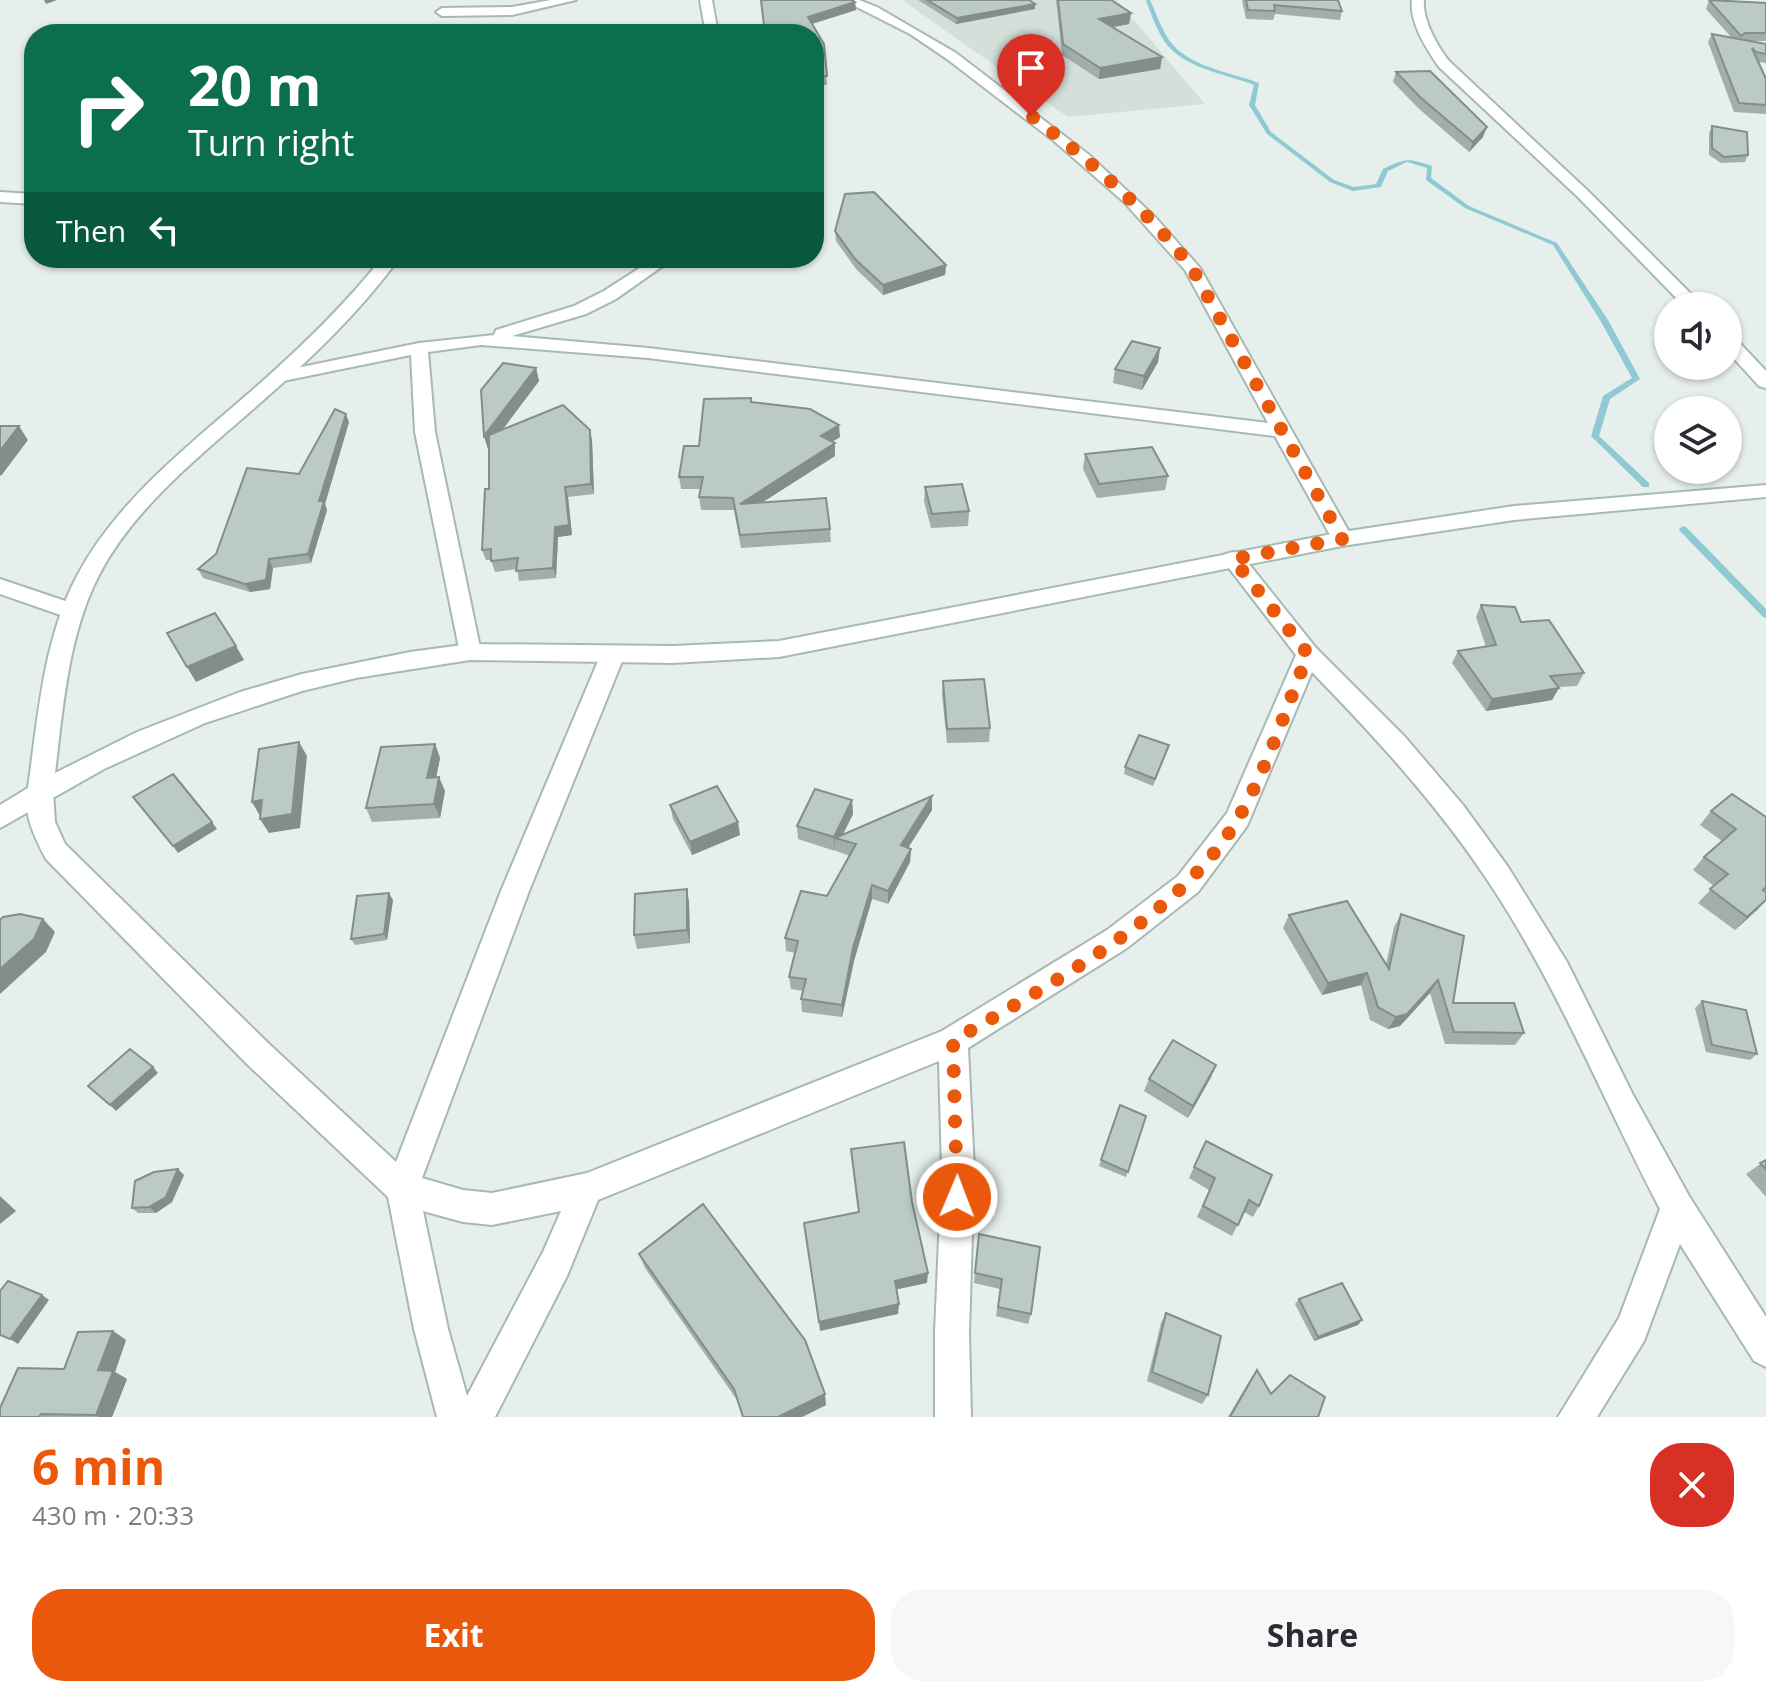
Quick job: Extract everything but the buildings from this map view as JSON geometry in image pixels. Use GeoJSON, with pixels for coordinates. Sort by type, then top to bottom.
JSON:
{"type":"FeatureCollection","features":[{"type":"Feature","properties":{"kind":"street"},"geometry":{"type":"LineString","coordinates":[[442,12],[512,11],[570,0]]}},
{"type":"Feature","properties":{"kind":"street"},"geometry":{"type":"LineString","coordinates":[[702,0],[709,24]]}},
{"type":"Feature","properties":{"kind":"street"},"geometry":{"type":"LineString","coordinates":[[849,0],[888,15],[935,43],[1076,150],[1155,224],[1192,268],[1342,539]]}},
{"type":"Feature","properties":{"kind":"street"},"geometry":{"type":"LineString","coordinates":[[1418,0],[1417,8],[1433,49],[1444,64],[1583,194],[1680,292]]}},
{"type":"Feature","properties":{"kind":"street"},"geometry":{"type":"LineString","coordinates":[[0,197],[24,198]]}},
{"type":"Feature","properties":{"kind":"street"},"geometry":{"type":"LineString","coordinates":[[382,268],[337,320],[137,506],[110,541],[72,611],[49,722],[40,792],[42,822],[55,851],[258,1054],[402,1189],[463,1206],[492,1209],[587,1189],[953,1041],[1117,939],[1188,884],[1238,819],[1308,654]]}},
{"type":"Feature","properties":{"kind":"street"},"geometry":{"type":"LineString","coordinates":[[278,377],[419,348],[481,340],[580,310],[651,268]]}},
{"type":"Feature","properties":{"kind":"street"},"geometry":{"type":"LineString","coordinates":[[481,340],[648,353],[1283,431]]}},
{"type":"Feature","properties":{"kind":"street"},"geometry":{"type":"LineString","coordinates":[[419,348],[425,432],[469,652]]}},
{"type":"Feature","properties":{"kind":"street"},"geometry":{"type":"LineString","coordinates":[[1742,356],[1766,382]]}},
{"type":"Feature","properties":{"kind":"street"},"geometry":{"type":"LineString","coordinates":[[0,818],[40,792],[182,723],[249,697],[371,667],[469,652],[714,654],[779,649],[1342,539],[1514,513],[1766,491]]}},
{"type":"Feature","properties":{"kind":"street"},"geometry":{"type":"LineString","coordinates":[[1233,559],[1308,654],[1406,755],[1454,812],[1499,875],[1557,971],[1621,1103],[1677,1208],[1766,1349]]}},
{"type":"Feature","properties":{"kind":"street"},"geometry":{"type":"LineString","coordinates":[[0,586],[72,611]]}},
{"type":"Feature","properties":{"kind":"street"},"geometry":{"type":"LineString","coordinates":[[455,1417],[431,1329],[402,1189],[515,891],[613,654]]}},
{"type":"Feature","properties":{"kind":"street"},"geometry":{"type":"LineString","coordinates":[[953,1041],[958,1170],[952,1332],[953,1417]]}},
{"type":"Feature","properties":{"kind":"street"},"geometry":{"type":"LineString","coordinates":[[476,1417],[555,1264],[587,1189]]}},
{"type":"Feature","properties":{"kind":"street"},"geometry":{"type":"LineString","coordinates":[[1576,1417],[1632,1329],[1677,1208]]}},
{"type":"Feature","properties":{"kind":"shaded area"},"geometry":{"type":"Polygon","coordinates":[[[902,0],[1117,0],[1205,104],[1068,117],[902,0]]]}},
{"type":"Feature","properties":{"kind":"waterway"},"geometry":{"type":"LineString","coordinates":[[1148,0],[1160,30],[1171,46],[1199,64],[1257,84],[1252,105],[1269,133],[1332,181],[1353,189],[1379,186],[1385,170],[1407,160],[1430,167],[1428,179],[1467,207],[1555,244],[1604,320],[1636,379],[1606,398],[1595,436],[1646,485]]}},
{"type":"Feature","properties":{"kind":"waterway"},"geometry":{"type":"LineString","coordinates":[[1683,529],[1766,615]]}},
{"type":"Feature","properties":{"kind":"route"},"geometry":{"type":"LineString","coordinates":[[957,1197],[953,1041],[1117,939],[1188,884],[1238,819],[1263,766],[1308,654],[1233,559],[1342,539],[1192,268],[1165,234],[1125,194],[1076,150],[1031,116]]}}]}
